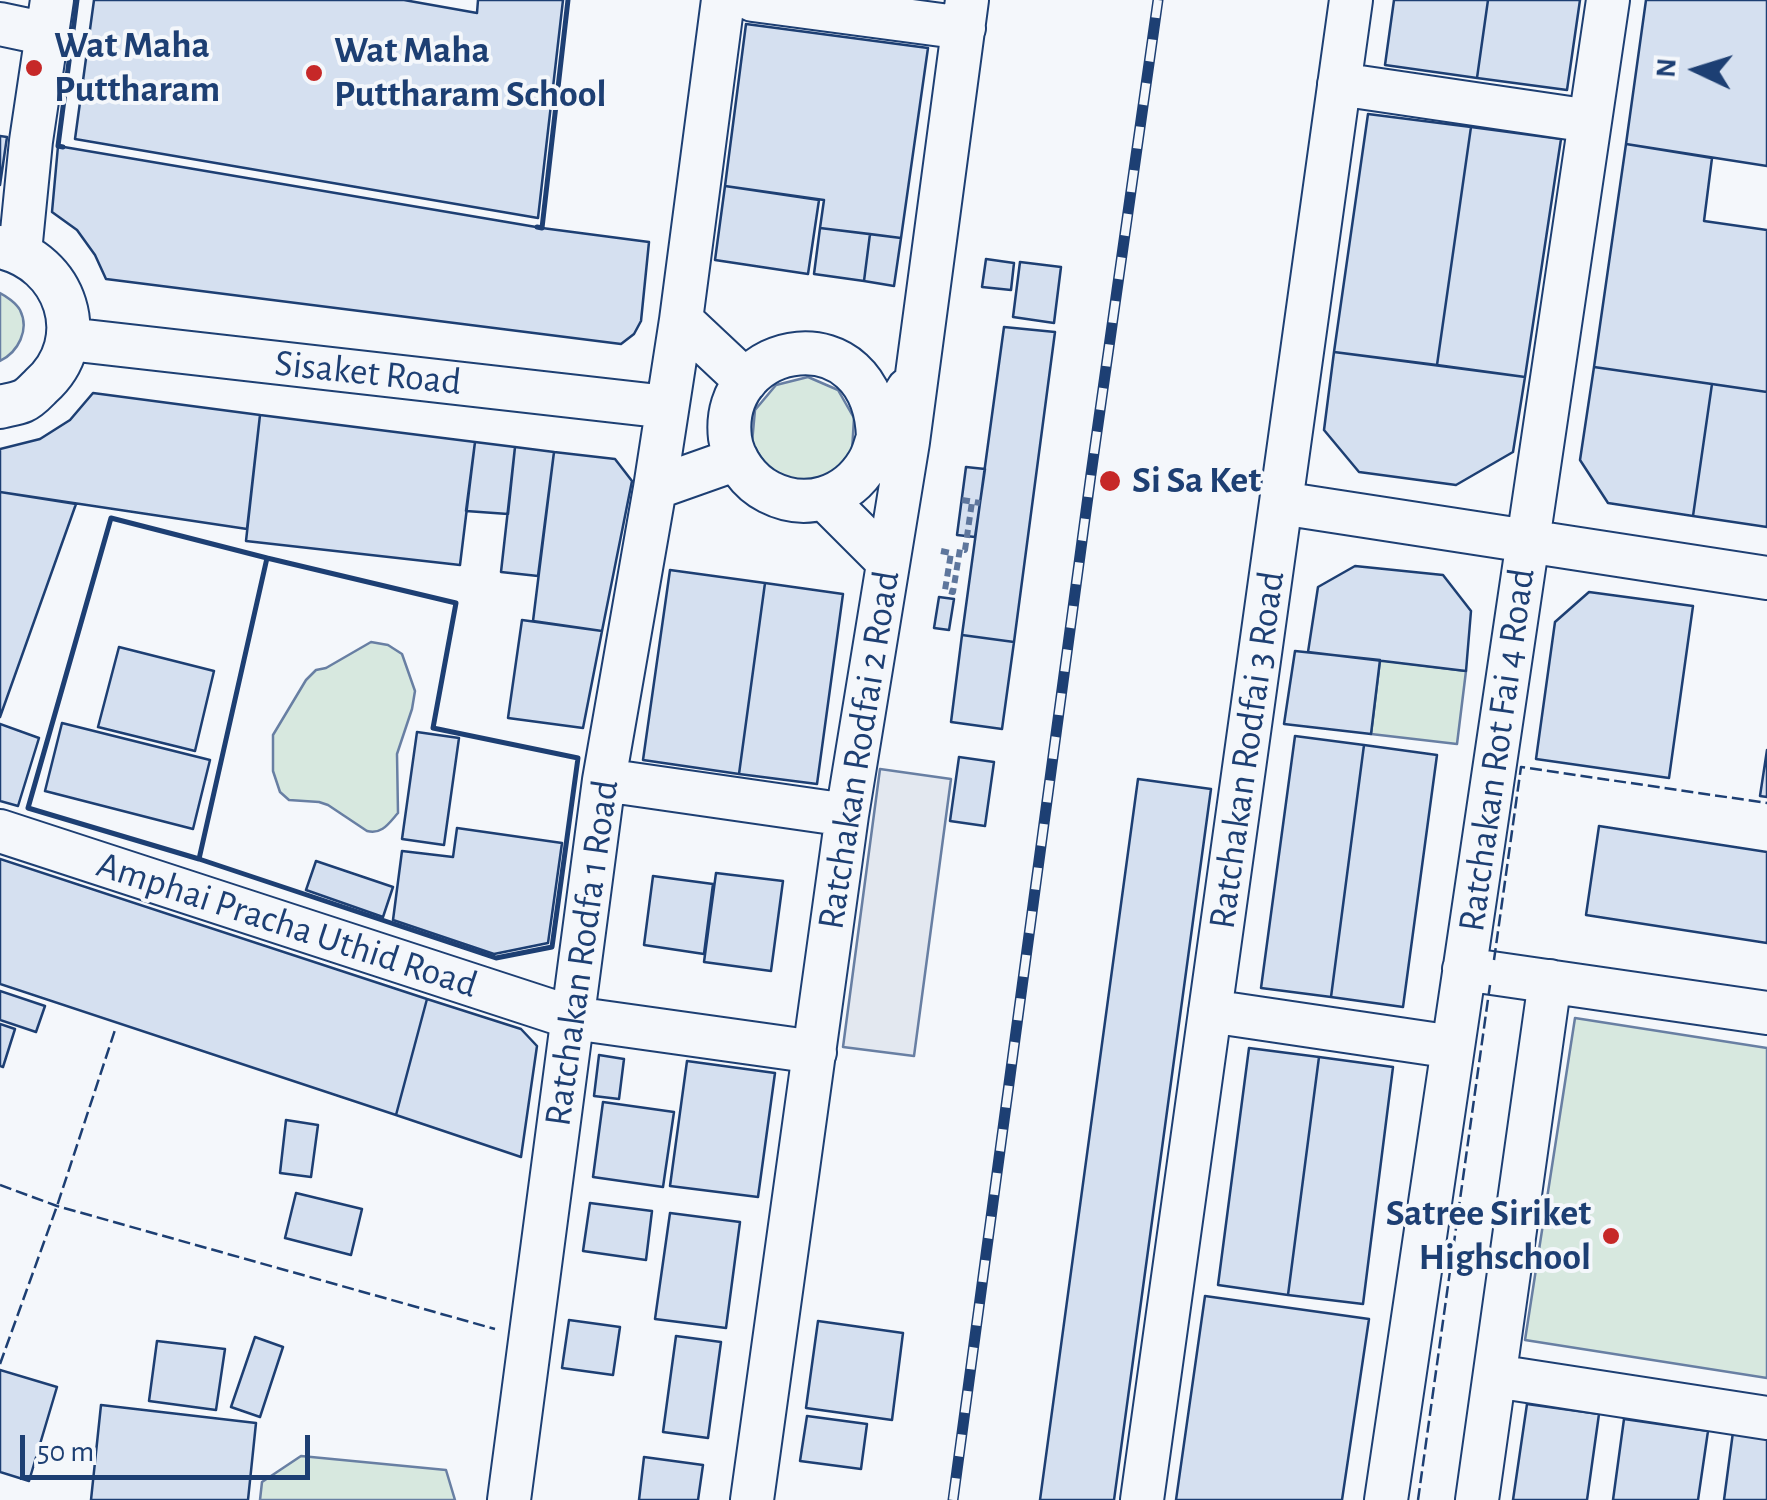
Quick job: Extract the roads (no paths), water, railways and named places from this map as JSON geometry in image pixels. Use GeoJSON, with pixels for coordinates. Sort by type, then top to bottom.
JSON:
{"type":"FeatureCollection","features":[{"type":"Feature","properties":{"kind":"street","name":"Ratchakan Rodfa 1 Road"},"geometry":{"type":"LineString","coordinates":[[509,1500],[604,780],[668,407],[723,0]]}},
{"type":"Feature","properties":{"kind":"street"},"geometry":{"type":"LineString","coordinates":[[754,0],[966,14],[916,376],[893,440],[844,490],[825,499],[804,502],[764,490],[748,476],[730,439],[730,418],[735,398],[761,366],[800,352],[822,354],[842,362],[859,376],[893,440]]}},
{"type":"Feature","properties":{"kind":"street","name":"Ratchakan Rodfai 3 Road"},"geometry":{"type":"LineString","coordinates":[[1142,1500],[1350,0]]}},
{"type":"Feature","properties":{"kind":"street","name":"Ratchakan Rot Fai 4 Road"},"geometry":{"type":"LineString","coordinates":[[1386,1500],[1608,0]]}},
{"type":"Feature","properties":{"kind":"street"},"geometry":{"type":"LineString","coordinates":[[0,24],[50,17],[10,250],[42,266],[59,288],[67,312],[68,339],[54,375],[26,400],[0,408]]}},
{"type":"Feature","properties":{"kind":"street"},"geometry":{"type":"LineString","coordinates":[[1339,84],[1590,121]]}},
{"type":"Feature","properties":{"kind":"street"},"geometry":{"type":"LineString","coordinates":[[680,320],[746,381]]}},
{"type":"Feature","properties":{"kind":"street","name":"Sisaket Road"},"geometry":{"type":"LineString","coordinates":[[68,339],[668,407]]}},
{"type":"Feature","properties":{"kind":"street","name":"Ratchakan Rodfai 2 Road"},"geometry":{"type":"LineString","coordinates":[[752,1500],[847,816],[888,562],[893,440]]}},
{"type":"Feature","properties":{"kind":"street"},"geometry":{"type":"LineString","coordinates":[[655,488],[737,459]]}},
{"type":"Feature","properties":{"kind":"street"},"geometry":{"type":"LineString","coordinates":[[825,499],[888,562]]}},
{"type":"Feature","properties":{"kind":"street"},"geometry":{"type":"LineString","coordinates":[[1281,503],[1767,578]]}},
{"type":"Feature","properties":{"kind":"street"},"geometry":{"type":"LineString","coordinates":[[604,780],[847,816]]}},
{"type":"Feature","properties":{"kind":"street","name":"Amphai Pracha Uthid Road"},"geometry":{"type":"LineString","coordinates":[[0,831],[573,1018],[815,1052]]}},
{"type":"Feature","properties":{"kind":"street"},"geometry":{"type":"LineString","coordinates":[[1464,969],[1767,1013]]}},
{"type":"Feature","properties":{"kind":"street"},"geometry":{"type":"LineString","coordinates":[[1478,1500],[1550,981]]}},
{"type":"Feature","properties":{"kind":"street"},"geometry":{"type":"LineString","coordinates":[[1210,1011],[1453,1047]]}},
{"type":"Feature","properties":{"kind":"street"},"geometry":{"type":"LineString","coordinates":[[1495,1376],[1767,1418]]}},
{"type":"Feature","properties":{"kind":"railway"},"geometry":{"type":"LineString","coordinates":[[953,1500],[1158,0]]}},
{"type":"Feature","properties":{"kind":"place","name":"Wat Maha Puttharam"},"geometry":{"type":"Point","coordinates":[34,68]}},
{"type":"Feature","properties":{"kind":"place","name":"Wat Maha Puttharam School"},"geometry":{"type":"Point","coordinates":[314,73]}},
{"type":"Feature","properties":{"kind":"place","name":"Si Sa Ket"},"geometry":{"type":"Point","coordinates":[1110,481]}},
{"type":"Feature","properties":{"kind":"place","name":"Satree Siriket Highschool"},"geometry":{"type":"Point","coordinates":[1611,1236]}}]}
